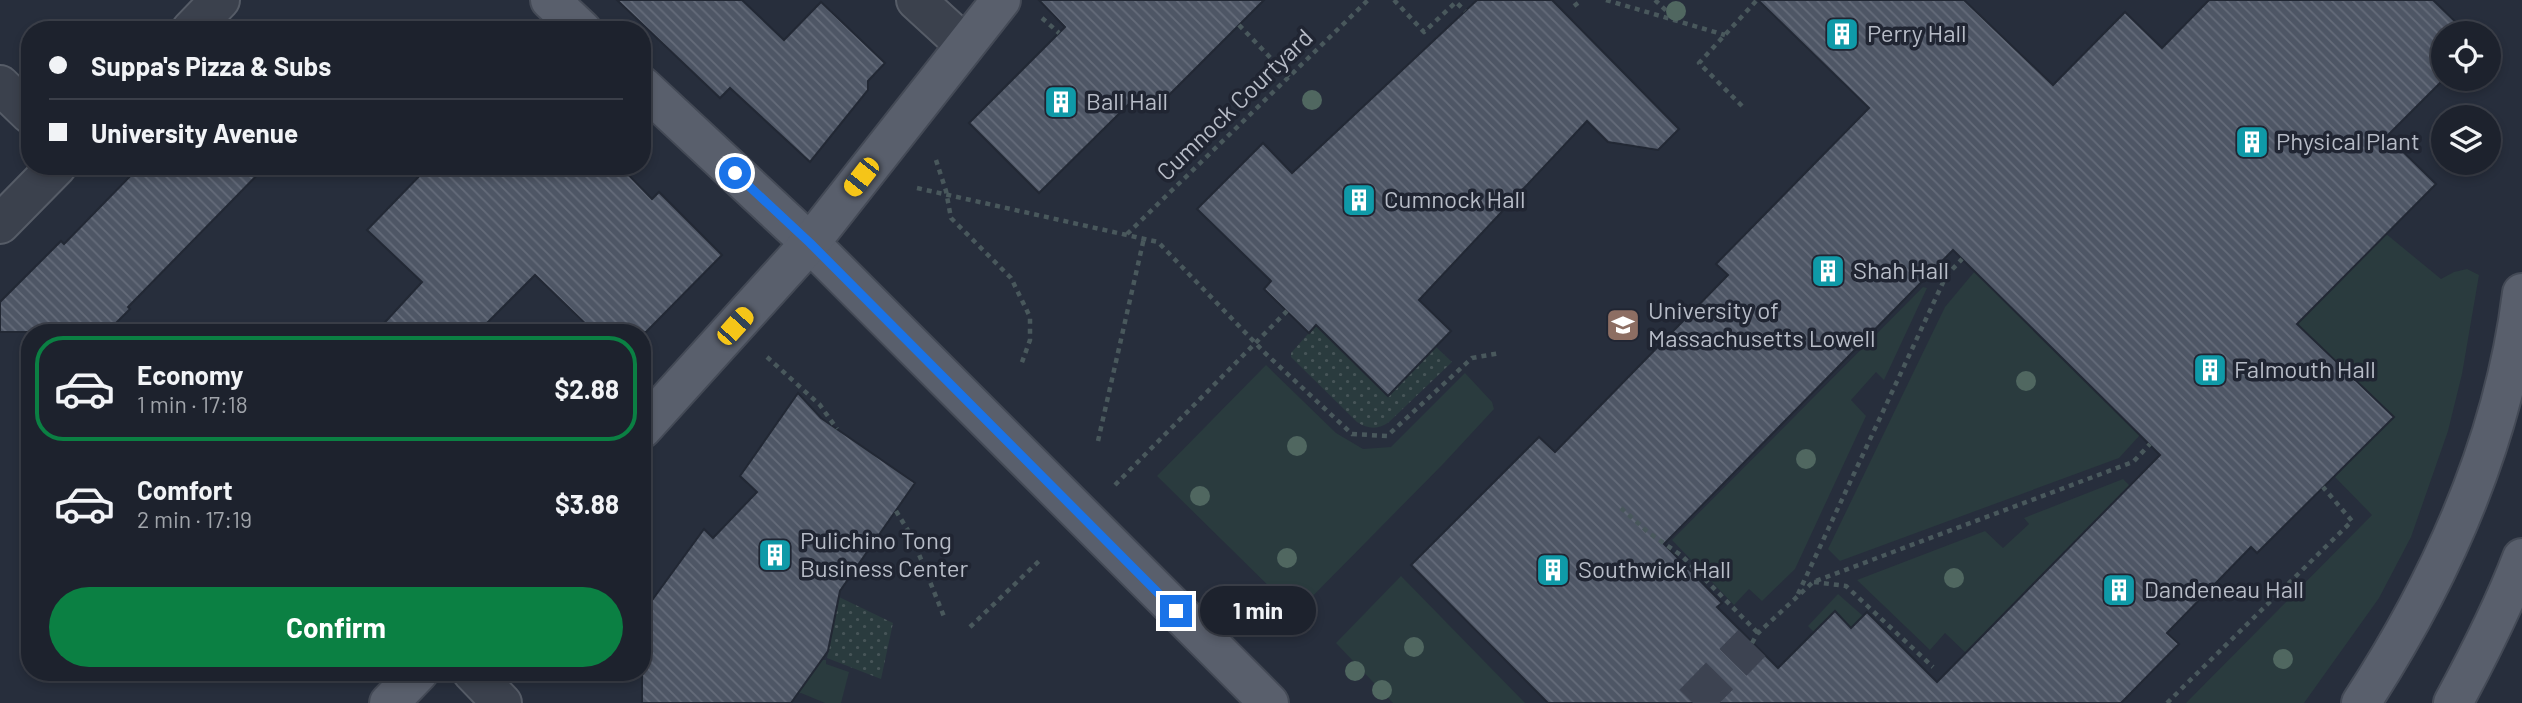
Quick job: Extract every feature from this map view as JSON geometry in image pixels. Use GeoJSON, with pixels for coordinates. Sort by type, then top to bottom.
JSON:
{"type":"FeatureCollection","features":[{"type":"Feature","properties":{"kind":"main road"},"geometry":{"type":"LineString","coordinates":[[550,0],[572,21]]}},
{"type":"Feature","properties":{"kind":"main road"},"geometry":{"type":"LineString","coordinates":[[651,419],[810,243],[1001,0]]}},
{"type":"Feature","properties":{"kind":"main road"},"geometry":{"type":"LineString","coordinates":[[651,94],[810,243],[1269,703]]}},
{"type":"Feature","properties":{"kind":"main road"},"geometry":{"type":"LineString","coordinates":[[2361,703],[2413,617],[2453,537],[2484,454],[2506,378],[2522,293]]}},
{"type":"Feature","properties":{"kind":"main road"},"geometry":{"type":"LineString","coordinates":[[2453,703],[2481,652],[2522,558]]}},
{"type":"Feature","properties":{"kind":"main road"},"geometry":{"type":"LineString","coordinates":[[389,703],[410,681]]}},
{"type":"Feature","properties":{"kind":"street"},"geometry":{"type":"LineString","coordinates":[[200,21],[220,0]]}},
{"type":"Feature","properties":{"kind":"street"},"geometry":{"type":"LineString","coordinates":[[916,0],[965,45]]}},
{"type":"Feature","properties":{"kind":"street"},"geometry":{"type":"LineString","coordinates":[[0,85],[21,105]]}},
{"type":"Feature","properties":{"kind":"street"},"geometry":{"type":"LineString","coordinates":[[0,224],[48,175]]}},
{"type":"Feature","properties":{"kind":"street"},"geometry":{"type":"LineString","coordinates":[[481,681],[502,703]]}},
{"type":"Feature","properties":{"kind":"path","name":"Cumnock Courtyard"},"geometry":{"type":"LineString","coordinates":[[1126,234],[1368,0]]}},
{"type":"Feature","properties":{"kind":"path"},"geometry":{"type":"LineString","coordinates":[[1394,0],[1424,32],[1456,2],[1465,11]]}},
{"type":"Feature","properties":{"kind":"path"},"geometry":{"type":"LineString","coordinates":[[1574,6],[1582,0]]}},
{"type":"Feature","properties":{"kind":"path"},"geometry":{"type":"LineString","coordinates":[[1606,0],[1725,35]]}},
{"type":"Feature","properties":{"kind":"path"},"geometry":{"type":"LineString","coordinates":[[1655,0],[1676,20]]}},
{"type":"Feature","properties":{"kind":"path"},"geometry":{"type":"LineString","coordinates":[[1742,106],[1699,63],[1757,0]]}},
{"type":"Feature","properties":{"kind":"path"},"geometry":{"type":"LineString","coordinates":[[1042,18],[1059,33]]}},
{"type":"Feature","properties":{"kind":"path"},"geometry":{"type":"LineString","coordinates":[[1238,25],[1289,78]]}},
{"type":"Feature","properties":{"kind":"path"},"geometry":{"type":"LineString","coordinates":[[936,160],[951,218],[1011,278],[1030,317],[1030,340],[1021,365]]}},
{"type":"Feature","properties":{"kind":"path"},"geometry":{"type":"LineString","coordinates":[[917,188],[1158,242],[1256,344],[1352,434],[1387,436],[1472,358],[1500,353]]}},
{"type":"Feature","properties":{"kind":"path"},"geometry":{"type":"LineString","coordinates":[[1098,441],[1144,238]]}},
{"type":"Feature","properties":{"kind":"path"},"geometry":{"type":"LineString","coordinates":[[1797,595],[1946,276],[1962,259]]}},
{"type":"Feature","properties":{"kind":"path"},"geometry":{"type":"LineString","coordinates":[[1936,267],[1946,276]]}},
{"type":"Feature","properties":{"kind":"path"},"geometry":{"type":"LineString","coordinates":[[1115,485],[1287,312]]}},
{"type":"Feature","properties":{"kind":"path"},"geometry":{"type":"LineString","coordinates":[[766,356],[820,405],[837,429]]}},
{"type":"Feature","properties":{"kind":"path"},"geometry":{"type":"LineString","coordinates":[[1752,643],[1758,633],[1813,582],[2133,462],[2150,444]]}},
{"type":"Feature","properties":{"kind":"path"},"geometry":{"type":"LineString","coordinates":[[2166,703],[2352,521],[2323,488]]}},
{"type":"Feature","properties":{"kind":"path"},"geometry":{"type":"LineString","coordinates":[[1621,508],[1648,533],[1682,556],[1758,633]]}},
{"type":"Feature","properties":{"kind":"path"},"geometry":{"type":"LineString","coordinates":[[895,511],[912,537],[945,619]]}},
{"type":"Feature","properties":{"kind":"path"},"geometry":{"type":"LineString","coordinates":[[970,627],[1039,561]]}},
{"type":"Feature","properties":{"kind":"path"},"geometry":{"type":"LineString","coordinates":[[1813,582],[1846,586],[1933,667]]}},
{"type":"Feature","properties":{"kind":"shaded area"},"geometry":{"type":"Polygon","coordinates":[[[2385,233],[2441,279],[2467,269],[2479,275],[2462,374],[2448,431],[2411,537],[2379,598],[2304,703],[2186,703],[2372,515],[2335,477],[2392,418],[2297,323],[2385,233]]]}},
{"type":"Feature","properties":{"kind":"shaded area"},"geometry":{"type":"Polygon","coordinates":[[[1975,271],[2140,435],[2119,458],[1840,561],[1828,549],[1945,307],[1975,271]]]}},
{"type":"Feature","properties":{"kind":"shaded area"},"geometry":{"type":"Polygon","coordinates":[[[1923,287],[1927,288],[1884,380],[1876,372],[1851,400],[1866,416],[1795,569],[1762,601],[1749,589],[1734,605],[1672,540],[1923,287]]]}},
{"type":"Feature","properties":{"kind":"shaded area"},"geometry":{"type":"Polygon","coordinates":[[[1316,325],[1388,396],[1436,347],[1452,362],[1389,422],[1377,427],[1365,426],[1357,422],[1291,357],[1291,353],[1316,325]]]}},
{"type":"Feature","properties":{"kind":"shaded area"},"geometry":{"type":"Polygon","coordinates":[[[1266,365],[1336,433],[1363,449],[1391,447],[1465,373],[1492,402],[1494,409],[1296,613],[1157,476],[1266,365]]]}},
{"type":"Feature","properties":{"kind":"shaded area"},"geometry":{"type":"Polygon","coordinates":[[[2123,479],[2130,486],[1966,653],[1945,633],[1930,650],[1857,580],[1985,531],[2003,548],[2029,524],[2024,518],[2123,479]]]}},
{"type":"Feature","properties":{"kind":"shaded area"},"geometry":{"type":"Polygon","coordinates":[[[1401,576],[1525,703],[1393,703],[1336,643],[1401,576]]]}},
{"type":"Feature","properties":{"kind":"shaded area"},"geometry":{"type":"Polygon","coordinates":[[[1838,594],[1863,616],[1851,628],[1835,611],[1814,632],[1808,626],[1838,594]]]}},
{"type":"Feature","properties":{"kind":"shaded area"},"geometry":{"type":"Polygon","coordinates":[[[839,597],[893,623],[881,679],[827,658],[839,597]]]}},
{"type":"Feature","properties":{"kind":"shaded area"},"geometry":{"type":"Polygon","coordinates":[[[793,658],[826,660],[826,664],[849,672],[841,703],[825,703],[798,694],[778,680],[793,658]]]}},
{"type":"Feature","properties":{"kind":"building"},"geometry":{"type":"Polygon","coordinates":[[[617,0],[742,0],[784,40],[821,2],[885,63],[868,81],[868,90],[810,162],[730,88],[720,98],[651,32],[651,21],[639,21],[617,0]]]}},
{"type":"Feature","properties":{"kind":"building","name":"Ball Hall"},"geometry":{"type":"Polygon","coordinates":[[[1039,0],[1264,0],[1154,110],[1139,94],[1039,193],[969,123],[1065,27],[1039,0]]]}},
{"type":"Feature","properties":{"kind":"building","name":"Cumnock Hall"},"geometry":{"type":"Polygon","coordinates":[[[1477,0],[1552,0],[1679,129],[1658,150],[1608,142],[1587,121],[1419,300],[1451,331],[1388,396],[1316,325],[1309,333],[1264,289],[1271,281],[1197,209],[1263,143],[1292,173],[1477,0]]]}},
{"type":"Feature","properties":{"kind":"building"},"geometry":{"type":"Polygon","coordinates":[[[1758,0],[1964,0],[2053,85],[2125,12],[2162,48],[2209,0],[2433,0],[2455,21],[2431,21],[2432,91],[2387,136],[2436,184],[2297,324],[2394,417],[2257,553],[2251,547],[2167,633],[2179,644],[2121,703],[1548,703],[1411,565],[1539,437],[1555,452],[1728,275],[1716,264],[1869,108],[1758,0]],[[1953,250],[1664,544],[1722,603],[1717,607],[1778,668],[1835,611],[1851,628],[1867,612],[1937,682],[2160,455],[1953,250]]]}},
{"type":"Feature","properties":{"kind":"building"},"geometry":{"type":"Polygon","coordinates":[[[131,175],[257,175],[128,307],[130,309],[115,324],[21,324],[21,332],[0,332],[0,302],[61,241],[64,244],[131,175]]]}},
{"type":"Feature","properties":{"kind":"building"},"geometry":{"type":"Polygon","coordinates":[[[420,175],[629,175],[652,199],[659,192],[722,255],[651,327],[651,324],[586,324],[535,275],[486,324],[383,324],[422,282],[367,230],[420,175]]]}},
{"type":"Feature","properties":{"kind":"building","name":"Pulichino Tong Business Center"},"geometry":{"type":"Polygon","coordinates":[[[798,393],[821,418],[915,483],[840,591],[828,651],[791,703],[642,703],[642,681],[651,681],[651,602],[704,529],[713,538],[757,492],[740,476],[798,393]]]}},
{"type":"Feature","properties":{"kind":"tunnel"},"geometry":{"type":"LineString","coordinates":[[1693,703],[1752,643]]}},
{"type":"Feature","properties":{"kind":"place","name":"Perry Hall"},"geometry":{"type":"Point","coordinates":[1842,34]}},
{"type":"Feature","properties":{"kind":"place","name":"Ball Hall"},"geometry":{"type":"Point","coordinates":[1061,102]}},
{"type":"Feature","properties":{"kind":"place","name":"Physical Plant"},"geometry":{"type":"Point","coordinates":[2252,142]}},
{"type":"Feature","properties":{"kind":"place","name":"Cumnock Hall"},"geometry":{"type":"Point","coordinates":[1359,200]}},
{"type":"Feature","properties":{"kind":"place","name":"Shah Hall"},"geometry":{"type":"Point","coordinates":[1828,271]}},
{"type":"Feature","properties":{"kind":"place","name":"University of Massachusetts Lowell"},"geometry":{"type":"Point","coordinates":[1623,325]}},
{"type":"Feature","properties":{"kind":"place","name":"Falmouth Hall"},"geometry":{"type":"Point","coordinates":[2210,370]}},
{"type":"Feature","properties":{"kind":"place","name":"Pulichino Tong Business Center"},"geometry":{"type":"Point","coordinates":[775,555]}},
{"type":"Feature","properties":{"kind":"place","name":"Southwick Hall"},"geometry":{"type":"Point","coordinates":[1553,570]}},
{"type":"Feature","properties":{"kind":"place","name":"Dandeneau Hall"},"geometry":{"type":"Point","coordinates":[2119,590]}},
{"type":"Feature","properties":{"kind":"route"},"geometry":{"type":"LineString","coordinates":[[735,173],[810,243],[1176,611]]}}]}
